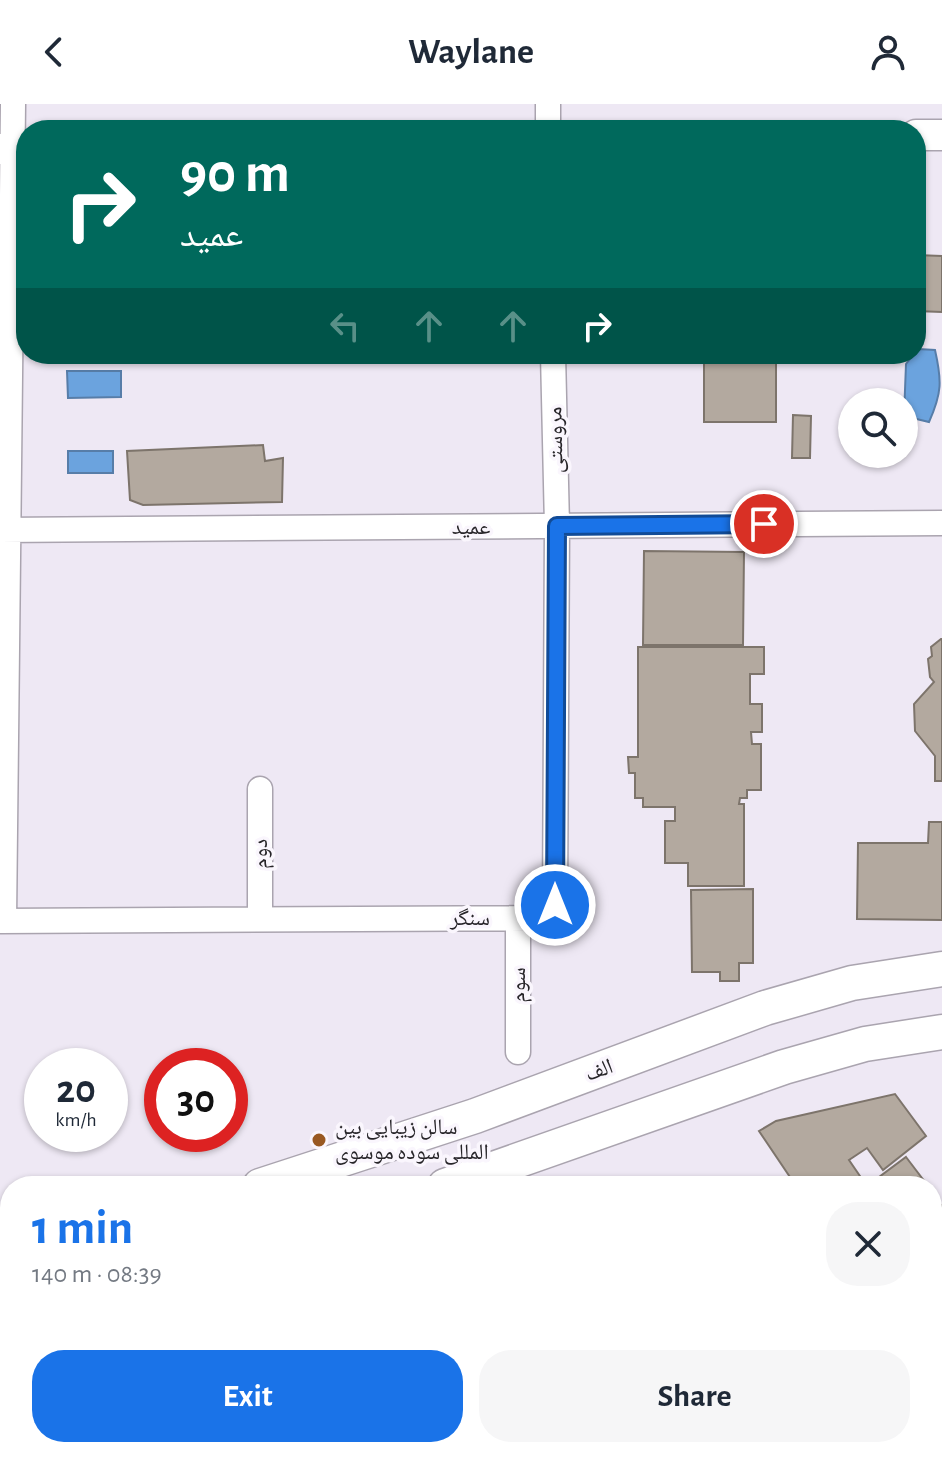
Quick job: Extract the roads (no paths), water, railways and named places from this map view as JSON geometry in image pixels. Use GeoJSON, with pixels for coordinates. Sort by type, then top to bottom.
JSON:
{"type":"FeatureCollection","features":[{"type":"Feature","properties":{"kind":"main road","name":"الف"},"geometry":{"type":"LineString","coordinates":[[291,1176],[475,1116],[765,1008],[852,983],[942,969]]}},
{"type":"Feature","properties":{"kind":"main road"},"geometry":{"type":"LineString","coordinates":[[473,1176],[784,1067],[865,1044],[942,1032]]}},
{"type":"Feature","properties":{"kind":"street"},"geometry":{"type":"LineString","coordinates":[[2,921],[3,530],[13,104]]}},
{"type":"Feature","properties":{"kind":"street","name":"مروستی"},"geometry":{"type":"LineString","coordinates":[[553,364],[557,526]]}},
{"type":"Feature","properties":{"kind":"street","name":"عمید"},"geometry":{"type":"LineString","coordinates":[[3,530],[942,523]]}},
{"type":"Feature","properties":{"kind":"street","name":"سنگر"},"geometry":{"type":"LineString","coordinates":[[2,921],[518,918],[550,915],[555,905],[557,526]]}},
{"type":"Feature","properties":{"kind":"street","name":"دوم"},"geometry":{"type":"LineString","coordinates":[[260,789],[260,918]]}},
{"type":"Feature","properties":{"kind":"street","name":"سوم"},"geometry":{"type":"LineString","coordinates":[[518,918],[518,1052]]}},
{"type":"Feature","properties":{"kind":"water"},"geometry":{"type":"Polygon","coordinates":[[[926,349],[935,350],[940,387],[929,422],[918,419],[918,388],[905,388],[906,364],[926,364],[926,349]]]}},
{"type":"Feature","properties":{"kind":"water"},"geometry":{"type":"Polygon","coordinates":[[[67,371],[121,371],[121,397],[68,398],[67,371]]]}},
{"type":"Feature","properties":{"kind":"water"},"geometry":{"type":"Polygon","coordinates":[[[68,451],[113,451],[113,473],[68,473],[68,451]]]}},
{"type":"Feature","properties":{"kind":"place","name":"سالن زیبایی بین المللی سوده موسوی"},"geometry":{"type":"Point","coordinates":[319,1140]}}]}
